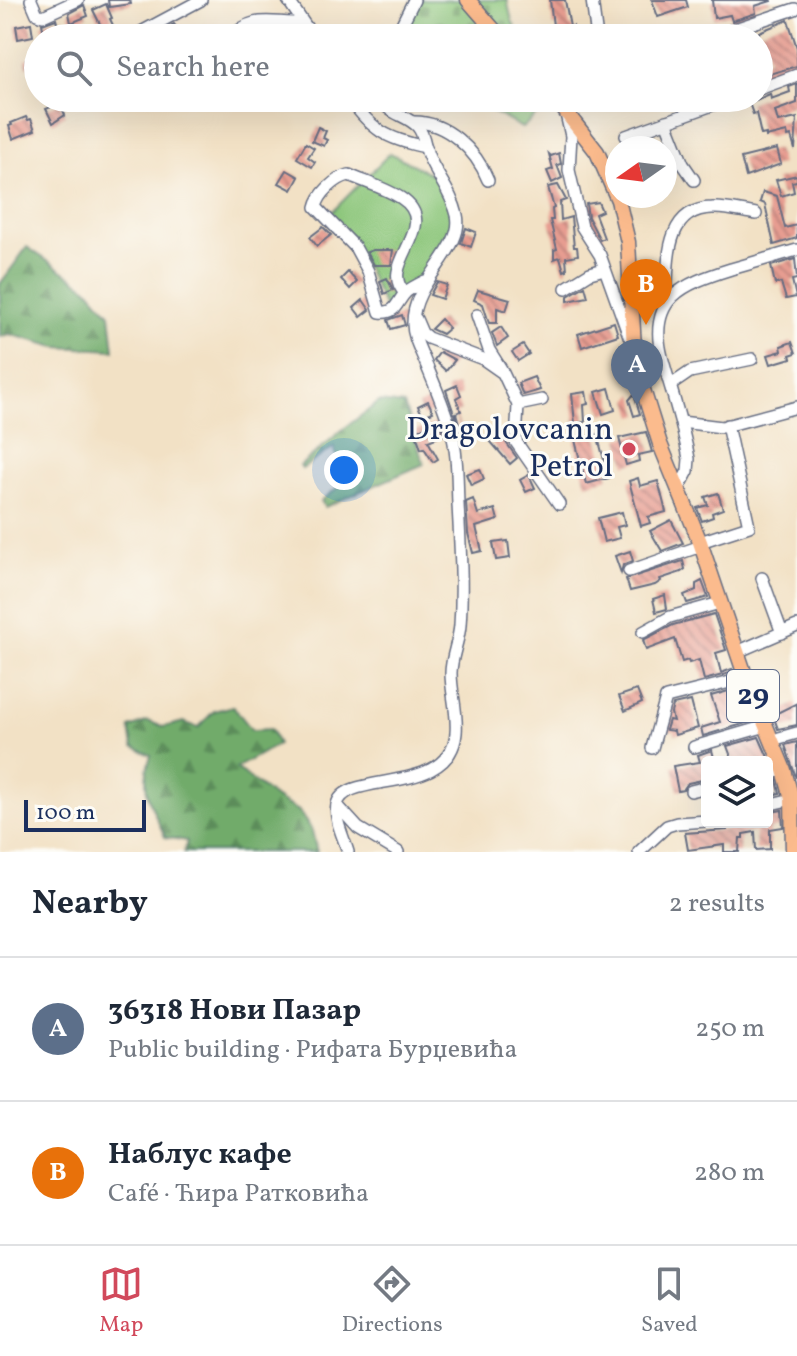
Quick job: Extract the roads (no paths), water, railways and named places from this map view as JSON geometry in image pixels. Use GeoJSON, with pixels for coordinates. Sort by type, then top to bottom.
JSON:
{"type":"FeatureCollection","features":[{"type":"Feature","properties":{"kind":"main road"},"geometry":{"type":"LineString","coordinates":[[468,0],[489,24]]}},
{"type":"Feature","properties":{"kind":"main road","name":"29"},"geometry":{"type":"LineString","coordinates":[[566,112],[597,152],[618,200],[628,242],[633,336],[640,380],[746,678],[784,770],[795,826],[793,852]]}},
{"type":"Feature","properties":{"kind":"street"},"geometry":{"type":"LineString","coordinates":[[31,0],[37,14],[43,16],[78,0]]}},
{"type":"Feature","properties":{"kind":"street"},"geometry":{"type":"LineString","coordinates":[[156,24],[201,0]]}},
{"type":"Feature","properties":{"kind":"street"},"geometry":{"type":"LineString","coordinates":[[288,0],[303,24]]}},
{"type":"Feature","properties":{"kind":"street"},"geometry":{"type":"LineString","coordinates":[[402,24],[414,0]]}},
{"type":"Feature","properties":{"kind":"street"},"geometry":{"type":"LineString","coordinates":[[592,0],[595,24]]}},
{"type":"Feature","properties":{"kind":"street"},"geometry":{"type":"LineString","coordinates":[[748,24],[794,8]]}},
{"type":"Feature","properties":{"kind":"street"},"geometry":{"type":"LineString","coordinates":[[255,24],[267,20],[281,24]]}},
{"type":"Feature","properties":{"kind":"street"},"geometry":{"type":"LineString","coordinates":[[773,84],[797,75]]}},
{"type":"Feature","properties":{"kind":"street"},"geometry":{"type":"LineString","coordinates":[[359,112],[368,124],[379,131],[426,147]]}},
{"type":"Feature","properties":{"kind":"street"},"geometry":{"type":"LineString","coordinates":[[393,112],[413,122],[424,136],[458,219],[446,254],[425,280],[405,293],[395,309],[380,312],[368,271],[355,247],[317,210],[317,201],[336,180],[349,175],[404,201],[413,212],[415,228],[397,273],[398,285],[405,293]]}},
{"type":"Feature","properties":{"kind":"street"},"geometry":{"type":"LineString","coordinates":[[563,112],[571,136],[569,170],[585,232],[600,255],[629,336],[633,336]]}},
{"type":"Feature","properties":{"kind":"street"},"geometry":{"type":"LineString","coordinates":[[626,136],[692,112]]}},
{"type":"Feature","properties":{"kind":"street"},"geometry":{"type":"LineString","coordinates":[[413,122],[427,121],[440,126],[477,158],[488,180]]}},
{"type":"Feature","properties":{"kind":"street"},"geometry":{"type":"LineString","coordinates":[[666,121],[683,164],[694,180]]}},
{"type":"Feature","properties":{"kind":"street"},"geometry":{"type":"LineString","coordinates":[[678,490],[688,471],[689,459],[657,324],[666,303],[670,247],[675,225],[680,219],[711,208],[756,214]]}},
{"type":"Feature","properties":{"kind":"street"},"geometry":{"type":"LineString","coordinates":[[666,303],[686,285],[700,279],[797,250]]}},
{"type":"Feature","properties":{"kind":"street"},"geometry":{"type":"LineString","coordinates":[[566,288],[590,273],[604,269]]}},
{"type":"Feature","properties":{"kind":"street"},"geometry":{"type":"LineString","coordinates":[[348,852],[337,815],[341,794],[350,788],[428,772],[450,750],[456,735],[451,670],[460,628],[461,565],[456,458],[453,436],[414,332],[415,308],[425,280]]}},
{"type":"Feature","properties":{"kind":"street"},"geometry":{"type":"LineString","coordinates":[[415,308],[419,328],[428,338],[483,359],[503,373]]}},
{"type":"Feature","properties":{"kind":"street"},"geometry":{"type":"LineString","coordinates":[[477,315],[489,350],[518,405],[516,442],[559,504]]}},
{"type":"Feature","properties":{"kind":"street"},"geometry":{"type":"LineString","coordinates":[[671,385],[690,372],[752,359]]}},
{"type":"Feature","properties":{"kind":"street"},"geometry":{"type":"LineString","coordinates":[[518,405],[542,400]]}},
{"type":"Feature","properties":{"kind":"street"},"geometry":{"type":"LineString","coordinates":[[681,422],[727,425],[797,407]]}},
{"type":"Feature","properties":{"kind":"street"},"geometry":{"type":"LineString","coordinates":[[629,571],[749,526],[727,425]]}},
{"type":"Feature","properties":{"kind":"street"},"geometry":{"type":"LineString","coordinates":[[762,578],[782,633]]}},
{"type":"Feature","properties":{"kind":"street"},"geometry":{"type":"LineString","coordinates":[[643,632],[670,617],[720,603]]}},
{"type":"Feature","properties":{"kind":"street"},"geometry":{"type":"LineString","coordinates":[[737,652],[797,626]]}},
{"type":"Feature","properties":{"kind":"street"},"geometry":{"type":"LineString","coordinates":[[652,748],[666,698],[746,678]]}},
{"type":"Feature","properties":{"kind":"street"},"geometry":{"type":"LineString","coordinates":[[694,747],[769,733],[797,733]]}},
{"type":"Feature","properties":{"kind":"street"},"geometry":{"type":"LineString","coordinates":[[773,773],[784,770]]}},
{"type":"Feature","properties":{"kind":"street"},"geometry":{"type":"LineString","coordinates":[[691,791],[701,788]]}},
{"type":"Feature","properties":{"kind":"street"},"geometry":{"type":"LineString","coordinates":[[773,804],[792,799]]}},
{"type":"Feature","properties":{"kind":"street"},"geometry":{"type":"LineString","coordinates":[[337,805],[358,828],[398,852]]}},
{"type":"Feature","properties":{"kind":"street"},"geometry":{"type":"LineString","coordinates":[[639,852],[667,826],[701,821]]}},
{"type":"Feature","properties":{"kind":"place","name":"Наблус кафе"},"geometry":{"type":"Point","coordinates":[646,325]}},
{"type":"Feature","properties":{"kind":"place","name":"36318 Нови Пазар"},"geometry":{"type":"Point","coordinates":[637,405]}},
{"type":"Feature","properties":{"kind":"place","name":"Dragolovcanin Petrol"},"geometry":{"type":"Point","coordinates":[629,449]}}]}
